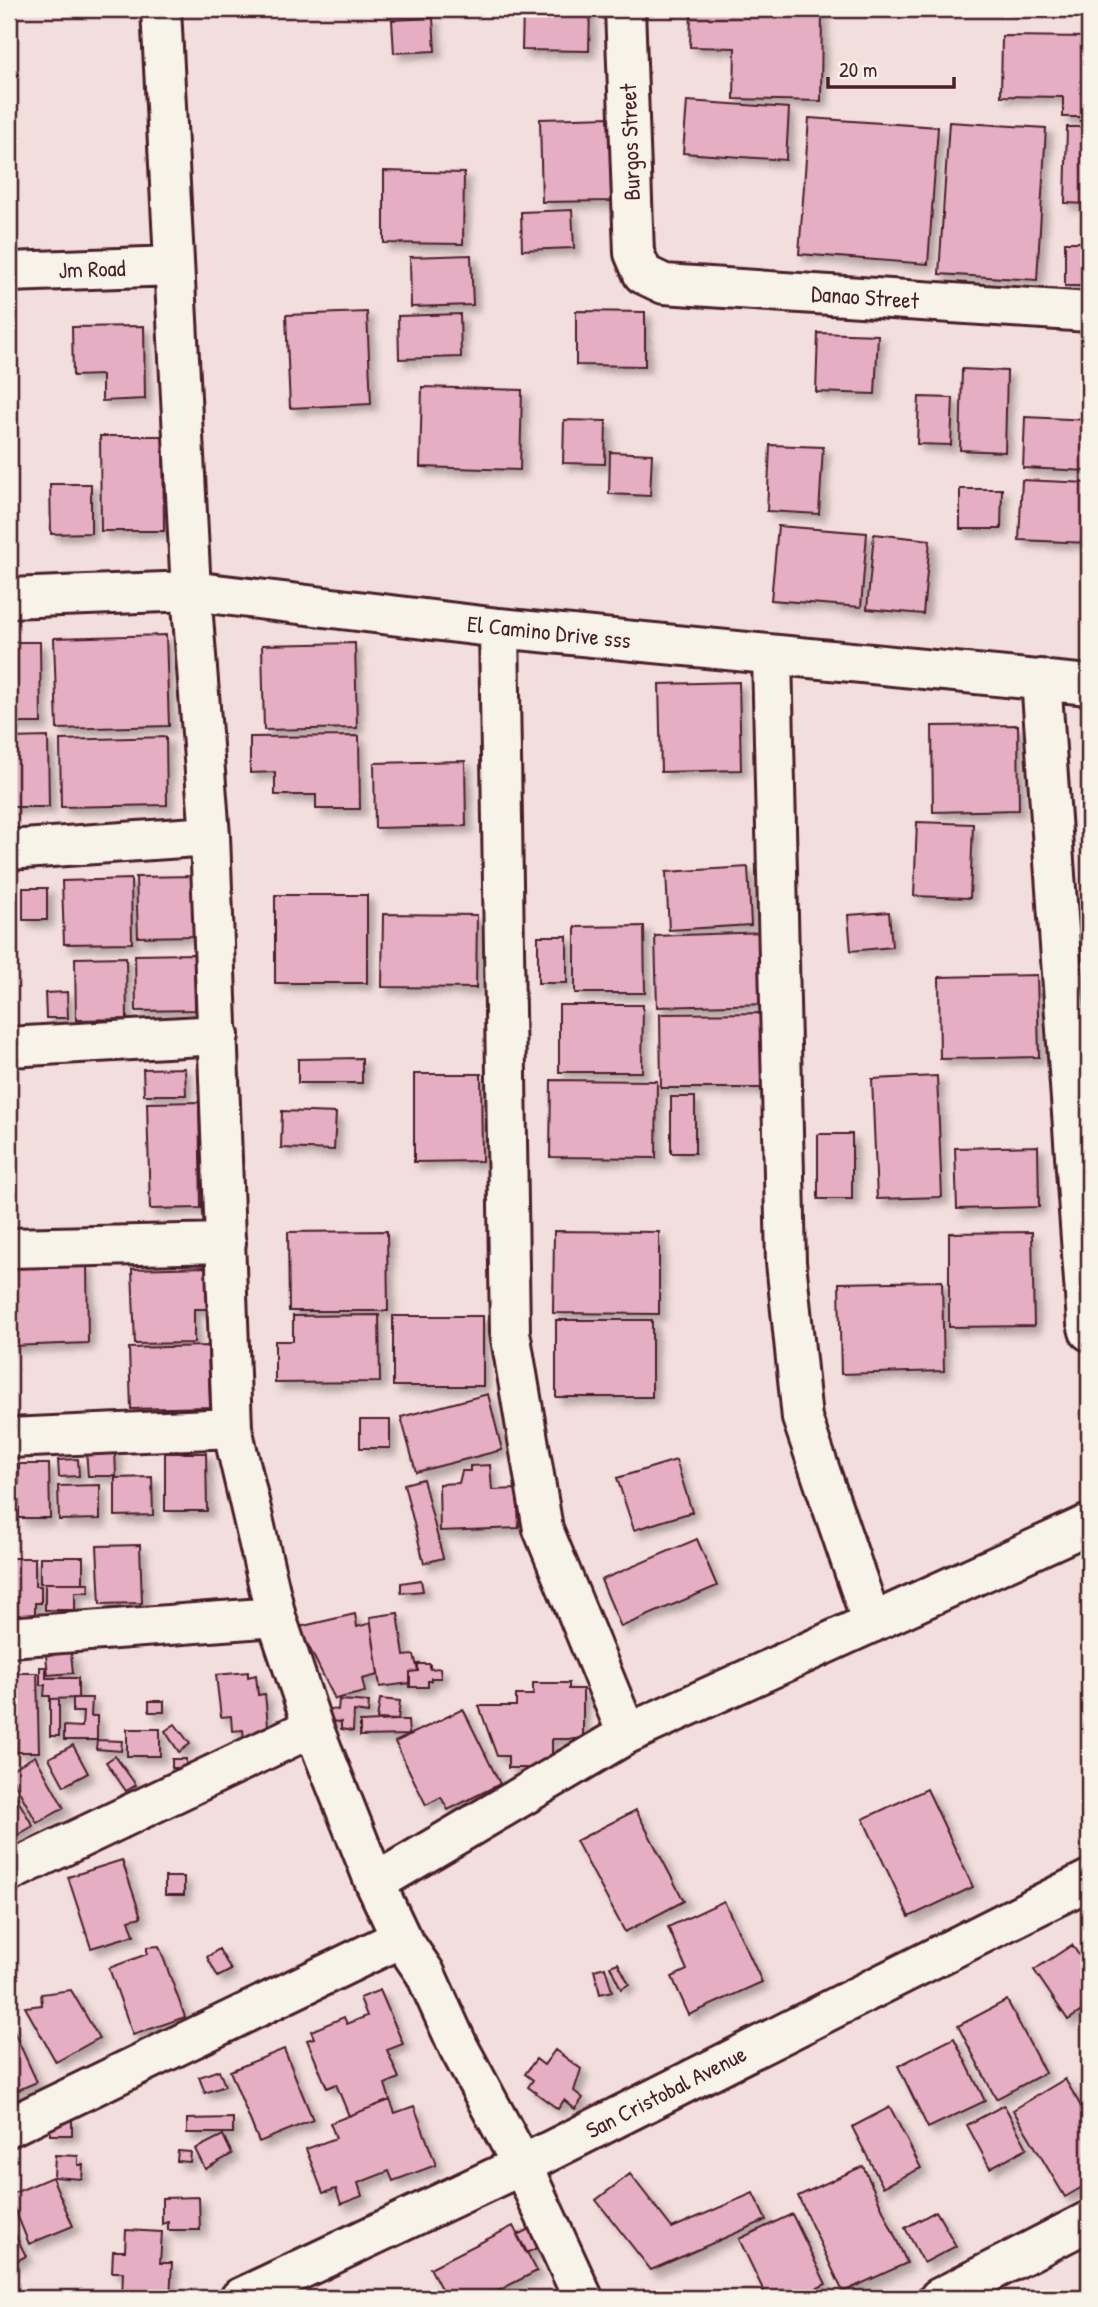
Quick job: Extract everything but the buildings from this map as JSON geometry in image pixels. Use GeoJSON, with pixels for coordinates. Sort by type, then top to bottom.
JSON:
{"type":"FeatureCollection","features":[{"type":"Feature","properties":{"kind":"street"},"geometry":{"type":"LineString","coordinates":[[161,9],[191,591],[210,836],[232,1428],[276,1617],[313,1727],[375,1883],[401,1938],[425,1973],[459,2048],[522,2165],[583,2298]]}},
{"type":"Feature","properties":{"kind":"street","name":"Burgos Street"},"geometry":{"type":"LineString","coordinates":[[625,9],[634,253],[643,274]]}},
{"type":"Feature","properties":{"kind":"street","name":"Jm Road"},"geometry":{"type":"LineString","coordinates":[[9,272],[174,266]]}},
{"type":"Feature","properties":{"kind":"street","name":"Danao Street"},"geometry":{"type":"LineString","coordinates":[[643,274],[664,284],[1089,312]]}},
{"type":"Feature","properties":{"kind":"street","name":"El Camino Drive sss"},"geometry":{"type":"LineString","coordinates":[[9,598],[191,591],[499,628],[1089,685]]}},
{"type":"Feature","properties":{"kind":"street"},"geometry":{"type":"LineString","coordinates":[[499,628],[510,1332],[543,1529],[628,1734]]}},
{"type":"Feature","properties":{"kind":"street"},"geometry":{"type":"LineString","coordinates":[[772,655],[786,1262],[802,1418],[872,1623]]}},
{"type":"Feature","properties":{"kind":"street"},"geometry":{"type":"LineString","coordinates":[[1041,680],[1089,1331]]}},
{"type":"Feature","properties":{"kind":"street"},"geometry":{"type":"LineString","coordinates":[[9,850],[210,836]]}},
{"type":"Feature","properties":{"kind":"street"},"geometry":{"type":"LineString","coordinates":[[9,1047],[219,1035]]}},
{"type":"Feature","properties":{"kind":"street"},"geometry":{"type":"LineString","coordinates":[[9,1248],[226,1243]]}},
{"type":"Feature","properties":{"kind":"street"},"geometry":{"type":"LineString","coordinates":[[9,1438],[232,1428]]}},
{"type":"Feature","properties":{"kind":"street"},"geometry":{"type":"LineString","coordinates":[[375,1883],[628,1734],[1089,1524]]}},
{"type":"Feature","properties":{"kind":"street"},"geometry":{"type":"LineString","coordinates":[[9,1637],[276,1617]]}},
{"type":"Feature","properties":{"kind":"street"},"geometry":{"type":"LineString","coordinates":[[9,1872],[313,1727]]}},
{"type":"Feature","properties":{"kind":"street","name":"San Cristobal Avenue"},"geometry":{"type":"LineString","coordinates":[[240,2298],[522,2165],[1089,1880]]}},
{"type":"Feature","properties":{"kind":"street"},"geometry":{"type":"LineString","coordinates":[[9,2127],[401,1938]]}},
{"type":"Feature","properties":{"kind":"street"},"geometry":{"type":"LineString","coordinates":[[939,2298],[1089,2221]]}}]}
